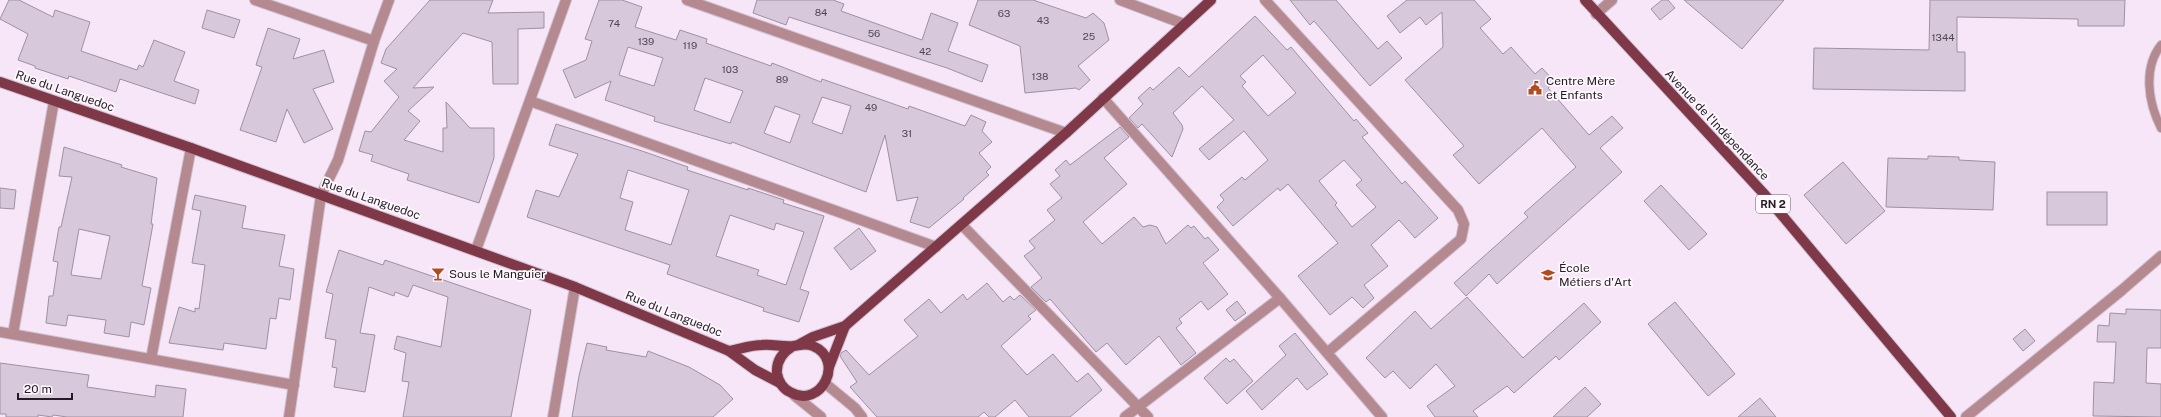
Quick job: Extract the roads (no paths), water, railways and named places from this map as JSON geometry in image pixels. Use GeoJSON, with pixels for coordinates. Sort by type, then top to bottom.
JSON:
{"type":"FeatureCollection","features":[{"type":"Feature","properties":{"kind":"main road"},"geometry":{"type":"LineString","coordinates":[[846,326],[829,367],[826,384],[812,395],[794,395],[786,390],[780,383],[777,366],[782,354],[813,337],[846,326],[1066,133],[1211,0]]}},
{"type":"Feature","properties":{"kind":"main road","name":"Avenue de l'Indépendance"},"geometry":{"type":"LineString","coordinates":[[1585,0],[1596,14],[1765,195],[1951,417]]}},
{"type":"Feature","properties":{"kind":"main road","name":"Rue du Languedoc"},"geometry":{"type":"LineString","coordinates":[[0,82],[191,148],[575,287],[729,351],[755,370],[780,383]]}},
{"type":"Feature","properties":{"kind":"main road"},"geometry":{"type":"LineString","coordinates":[[729,351],[762,345],[808,344],[822,352],[829,367]]}},
{"type":"Feature","properties":{"kind":"street"},"geometry":{"type":"LineString","coordinates":[[255,0],[374,41]]}},
{"type":"Feature","properties":{"kind":"street"},"geometry":{"type":"LineString","coordinates":[[289,417],[321,196],[338,160],[374,41],[389,0]]}},
{"type":"Feature","properties":{"kind":"street"},"geometry":{"type":"LineString","coordinates":[[476,250],[566,0]]}},
{"type":"Feature","properties":{"kind":"street"},"geometry":{"type":"LineString","coordinates":[[687,0],[1066,133]]}},
{"type":"Feature","properties":{"kind":"street"},"geometry":{"type":"LineString","coordinates":[[1120,0],[1184,24]]}},
{"type":"Feature","properties":{"kind":"street"},"geometry":{"type":"LineString","coordinates":[[1265,0],[1458,210],[1464,224],[1461,239],[1328,352]]}},
{"type":"Feature","properties":{"kind":"street"},"geometry":{"type":"LineString","coordinates":[[1596,14],[1612,0]]}},
{"type":"Feature","properties":{"kind":"street"},"geometry":{"type":"LineString","coordinates":[[1103,98],[1328,352],[1382,417]]}},
{"type":"Feature","properties":{"kind":"street"},"geometry":{"type":"LineString","coordinates":[[14,334],[54,101]]}},
{"type":"Feature","properties":{"kind":"street"},"geometry":{"type":"LineString","coordinates":[[530,101],[936,247]]}},
{"type":"Feature","properties":{"kind":"street"},"geometry":{"type":"LineString","coordinates":[[151,359],[191,148]]}},
{"type":"Feature","properties":{"kind":"street"},"geometry":{"type":"LineString","coordinates":[[962,224],[1148,417]]}},
{"type":"Feature","properties":{"kind":"street"},"geometry":{"type":"LineString","coordinates":[[1966,417],[2122,290],[2161,256]]}},
{"type":"Feature","properties":{"kind":"street"},"geometry":{"type":"LineString","coordinates":[[553,417],[575,287]]}},
{"type":"Feature","properties":{"kind":"street"},"geometry":{"type":"LineString","coordinates":[[1125,417],[1280,298]]}},
{"type":"Feature","properties":{"kind":"street"},"geometry":{"type":"LineString","coordinates":[[0,332],[294,385]]}},
{"type":"Feature","properties":{"kind":"street"},"geometry":{"type":"LineString","coordinates":[[826,384],[855,408],[862,417]]}},
{"type":"Feature","properties":{"kind":"street"},"geometry":{"type":"LineString","coordinates":[[794,395],[821,417]]}},
{"type":"Feature","properties":{"kind":"lane"},"geometry":{"type":"LineString","coordinates":[[2161,45],[2154,54],[2149,73],[2151,97],[2161,128]]}},
{"type":"Feature","properties":{"kind":"place","name":"Centre Mère et Enfants"},"geometry":{"type":"Point","coordinates":[1535,88]}},
{"type":"Feature","properties":{"kind":"place","name":"Sous le Manguier"},"geometry":{"type":"Point","coordinates":[438,274]}},
{"type":"Feature","properties":{"kind":"place","name":"École Métiers d'Art"},"geometry":{"type":"Point","coordinates":[1548,275]}}]}
